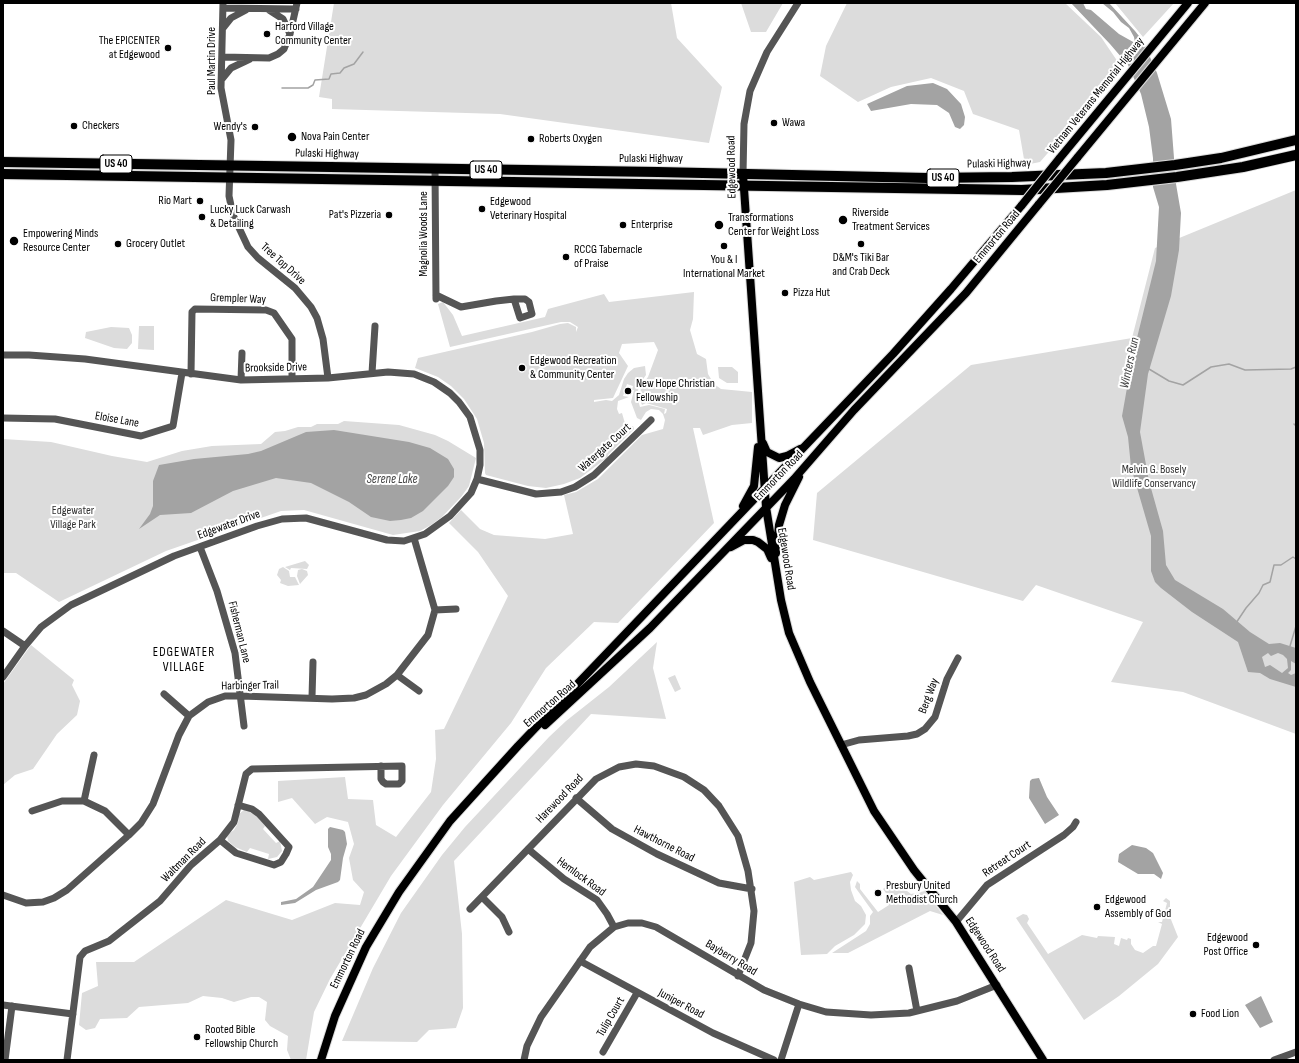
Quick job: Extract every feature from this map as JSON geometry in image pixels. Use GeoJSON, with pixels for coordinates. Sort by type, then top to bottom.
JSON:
{"type":"FeatureCollection","features":[{"type":"Feature","properties":{"kind":"highway","name":"Pulaski Highway"},"geometry":{"type":"LineString","coordinates":[[3,162],[928,178],[1031,177],[1106,173],[1175,165],[1221,158],[1296,140]]}},
{"type":"Feature","properties":{"kind":"highway","name":"Pulaski Highway"},"geometry":{"type":"LineString","coordinates":[[3,174],[1022,190],[1145,181],[1243,167],[1296,156]]}},
{"type":"Feature","properties":{"kind":"main road","name":"Vietnam Veterans Memorial Highway"},"geometry":{"type":"LineString","coordinates":[[1022,205],[1188,3]]}},
{"type":"Feature","properties":{"kind":"main road","name":"Vietnam Veterans Memorial Highway"},"geometry":{"type":"LineString","coordinates":[[1039,204],[1206,3]]}},
{"type":"Feature","properties":{"kind":"main road","name":"Edgewood Road"},"geometry":{"type":"LineString","coordinates":[[743,174],[764,490],[775,568],[789,633],[810,682],[874,812],[914,870],[956,922],[1044,1060]]}},
{"type":"Feature","properties":{"kind":"main road","name":"Emmorton Road"},"geometry":{"type":"LineString","coordinates":[[518,746],[608,669],[650,628],[814,457],[854,410],[966,293],[1039,204]]}},
{"type":"Feature","properties":{"kind":"main road","name":"Emmorton Road"},"geometry":{"type":"LineString","coordinates":[[321,1060],[335,1016],[355,970],[377,927],[399,892],[450,821],[518,746],[808,444],[909,336],[1022,205]]}},
{"type":"Feature","properties":{"kind":"main road"},"geometry":{"type":"LineString","coordinates":[[760,436],[767,452],[779,458],[787,456],[808,444]]}},
{"type":"Feature","properties":{"kind":"main road"},"geometry":{"type":"LineString","coordinates":[[730,525],[753,489],[760,436]]}},
{"type":"Feature","properties":{"kind":"main road"},"geometry":{"type":"LineString","coordinates":[[775,568],[779,525],[785,506],[800,476],[814,457]]}},
{"type":"Feature","properties":{"kind":"main road"},"geometry":{"type":"LineString","coordinates":[[723,551],[739,542],[753,540],[767,549],[775,568]]}},
{"type":"Feature","properties":{"kind":"street","name":"Edgewood Road"},"geometry":{"type":"LineString","coordinates":[[743,174],[744,124],[750,91],[767,52],[798,3]]}},
{"type":"Feature","properties":{"kind":"street"},"geometry":{"type":"LineString","coordinates":[[223,6],[267,9],[296,6],[290,34],[284,49],[278,54],[269,58],[223,57]]}},
{"type":"Feature","properties":{"kind":"street","name":"Paul Martin Drive"},"geometry":{"type":"LineString","coordinates":[[223,6],[222,96],[231,140],[230,166]]}},
{"type":"Feature","properties":{"kind":"street"},"geometry":{"type":"LineString","coordinates":[[223,28],[231,18],[249,8]]}},
{"type":"Feature","properties":{"kind":"street"},"geometry":{"type":"LineString","coordinates":[[267,9],[283,19],[290,34]]}},
{"type":"Feature","properties":{"kind":"street"},"geometry":{"type":"LineString","coordinates":[[222,79],[232,68],[252,58]]}},
{"type":"Feature","properties":{"kind":"street","name":"Tree Top Drive"},"geometry":{"type":"LineString","coordinates":[[230,166],[229,196],[233,216],[248,247],[258,258],[295,288],[311,307],[317,318],[323,339],[328,378]]}},
{"type":"Feature","properties":{"kind":"street","name":"Magnolia Woods Lane"},"geometry":{"type":"LineString","coordinates":[[435,169],[436,297],[460,307],[514,299]]}},
{"type":"Feature","properties":{"kind":"street","name":"Grempler Way"},"geometry":{"type":"LineString","coordinates":[[191,374],[192,312],[195,309],[266,310],[274,312],[292,339],[292,379]]}},
{"type":"Feature","properties":{"kind":"street"},"geometry":{"type":"LineString","coordinates":[[372,373],[375,326]]}},
{"type":"Feature","properties":{"kind":"street"},"geometry":{"type":"LineString","coordinates":[[240,380],[242,353]]}},
{"type":"Feature","properties":{"kind":"street","name":"Brookside Drive"},"geometry":{"type":"LineString","coordinates":[[3,355],[47,356],[240,380],[328,378],[372,373],[401,372],[414,374],[438,385],[460,402],[470,417],[480,450],[480,465],[477,479]]}},
{"type":"Feature","properties":{"kind":"street","name":"Eloise Lane"},"geometry":{"type":"LineString","coordinates":[[3,418],[55,419],[141,436],[169,429],[173,426],[182,372]]}},
{"type":"Feature","properties":{"kind":"street","name":"Watergate Court"},"geometry":{"type":"LineString","coordinates":[[477,479],[536,494],[561,492],[575,487],[594,475],[651,420]]}},
{"type":"Feature","properties":{"kind":"street","name":"Edgewater Drive"},"geometry":{"type":"LineString","coordinates":[[3,677],[25,646],[42,628],[71,605],[174,556],[263,524],[291,518],[318,520],[386,540],[404,540],[414,538],[426,534],[450,516],[471,493],[477,479]]}},
{"type":"Feature","properties":{"kind":"street"},"geometry":{"type":"LineString","coordinates":[[414,538],[435,610],[456,609]]}},
{"type":"Feature","properties":{"kind":"street","name":"Fisherman Lane"},"geometry":{"type":"LineString","coordinates":[[200,547],[230,631],[235,653],[244,726]]}},
{"type":"Feature","properties":{"kind":"street","name":"Harbinger Trail"},"geometry":{"type":"LineString","coordinates":[[3,895],[26,903],[43,902],[54,898],[67,890],[129,835],[141,823],[153,804],[179,735],[189,716],[208,702],[215,698],[241,696],[312,697],[332,699],[366,695],[377,690],[397,674],[428,635],[435,610]]}},
{"type":"Feature","properties":{"kind":"street"},"geometry":{"type":"LineString","coordinates":[[3,630],[25,646]]}},
{"type":"Feature","properties":{"kind":"street","name":"Berg Way"},"geometry":{"type":"LineString","coordinates":[[841,745],[859,740],[908,736],[917,734],[925,729],[935,716],[947,679],[958,658]]}},
{"type":"Feature","properties":{"kind":"street"},"geometry":{"type":"LineString","coordinates":[[312,697],[313,662]]}},
{"type":"Feature","properties":{"kind":"street"},"geometry":{"type":"LineString","coordinates":[[397,674],[419,691]]}},
{"type":"Feature","properties":{"kind":"street"},"geometry":{"type":"LineString","coordinates":[[164,694],[189,716]]}},
{"type":"Feature","properties":{"kind":"street"},"geometry":{"type":"LineString","coordinates":[[84,801],[94,755]]}},
{"type":"Feature","properties":{"kind":"street","name":"Harewood Road"},"geometry":{"type":"LineString","coordinates":[[470,910],[596,778],[609,770],[624,766],[636,764],[654,766],[684,777],[712,798],[733,826],[743,851],[752,889],[754,911],[753,936],[738,976]]}},
{"type":"Feature","properties":{"kind":"street","name":"Waltman Road"},"geometry":{"type":"LineString","coordinates":[[67,1060],[78,962],[82,954],[109,941],[160,901],[191,865],[220,840],[234,822],[244,776],[252,769],[381,766]]}},
{"type":"Feature","properties":{"kind":"street","name":"Hawthorne Road"},"geometry":{"type":"LineString","coordinates":[[576,798],[612,829],[657,854],[719,883],[752,889]]}},
{"type":"Feature","properties":{"kind":"street"},"geometry":{"type":"LineString","coordinates":[[32,811],[62,801],[84,801],[105,811],[129,835]]}},
{"type":"Feature","properties":{"kind":"street"},"geometry":{"type":"LineString","coordinates":[[220,840],[236,853],[274,865],[281,862],[286,854],[289,847],[259,814],[252,809],[238,805]]}},
{"type":"Feature","properties":{"kind":"street","name":"Retreat Court"},"geometry":{"type":"LineString","coordinates":[[956,922],[987,885],[1064,835],[1076,822]]}},
{"type":"Feature","properties":{"kind":"street","name":"Hemlock Road"},"geometry":{"type":"LineString","coordinates":[[528,849],[564,879],[596,900],[607,914],[614,927]]}},
{"type":"Feature","properties":{"kind":"street"},"geometry":{"type":"LineString","coordinates":[[482,897],[502,918],[509,932]]}},
{"type":"Feature","properties":{"kind":"street","name":"Bayberry Road"},"geometry":{"type":"LineString","coordinates":[[524,1060],[528,1046],[541,1017],[596,940],[614,927],[636,922],[656,927],[764,990],[799,1004],[826,1012],[856,1015],[884,1015],[917,1011],[957,1001],[997,985]]}},
{"type":"Feature","properties":{"kind":"street","name":"Juniper Road"},"geometry":{"type":"LineString","coordinates":[[580,961],[713,1033],[774,1060]]}},
{"type":"Feature","properties":{"kind":"street"},"geometry":{"type":"LineString","coordinates":[[909,968],[917,1011]]}},
{"type":"Feature","properties":{"kind":"street","name":"Tulip Court"},"geometry":{"type":"LineString","coordinates":[[603,1052],[637,993]]}},
{"type":"Feature","properties":{"kind":"street"},"geometry":{"type":"LineString","coordinates":[[781,1060],[799,1004]]}},
{"type":"Feature","properties":{"kind":"street"},"geometry":{"type":"LineString","coordinates":[[3,1005],[73,1014]]}},
{"type":"Feature","properties":{"kind":"street"},"geometry":{"type":"LineString","coordinates":[[5,1060],[12,1006]]}},
{"type":"Feature","properties":{"kind":"street"},"geometry":{"type":"LineString","coordinates":[[1274,1060],[1296,1052]]}},
{"type":"Feature","properties":{"kind":"green space"},"geometry":{"type":"Polygon","coordinates":[[[334,3],[671,3],[677,38],[722,87],[709,143],[500,114],[332,109],[332,99],[319,97],[334,3]]]}},
{"type":"Feature","properties":{"kind":"green space"},"geometry":{"type":"Polygon","coordinates":[[[741,3],[783,3],[766,32],[751,32],[741,3]]]}},
{"type":"Feature","properties":{"kind":"green space"},"geometry":{"type":"Polygon","coordinates":[[[847,3],[1065,3],[1101,37],[1122,68],[1040,162],[1025,165],[1019,130],[973,114],[964,91],[931,78],[891,87],[858,102],[820,76],[826,46],[847,3]]]}},
{"type":"Feature","properties":{"kind":"green space"},"geometry":{"type":"Polygon","coordinates":[[[1115,3],[1174,3],[1143,37],[1115,3]]]}},
{"type":"Feature","properties":{"kind":"green space","name":"Melvin G. Bosely Wildlife Conservancy"},"geometry":{"type":"Polygon","coordinates":[[[1296,190],[1296,734],[1183,692],[1111,682],[1143,622],[1036,585],[1023,601],[813,540],[817,493],[971,365],[1132,338],[1155,248],[1296,190]]]}},
{"type":"Feature","properties":{"kind":"green space"},"geometry":{"type":"Polygon","coordinates":[[[694,292],[693,319],[690,330],[697,354],[706,359],[708,374],[714,384],[721,389],[752,392],[752,423],[732,425],[703,435],[700,428],[693,428],[714,523],[618,623],[594,622],[546,668],[511,723],[443,805],[391,876],[330,979],[314,1012],[306,1060],[291,1060],[287,1050],[288,1036],[270,1026],[265,1020],[267,1002],[259,997],[251,997],[234,1002],[222,998],[203,996],[188,1003],[139,1007],[127,1018],[100,1019],[95,1028],[86,1030],[79,1025],[82,993],[98,986],[96,962],[134,962],[226,900],[292,920],[335,903],[360,905],[364,892],[353,880],[349,858],[354,844],[348,822],[327,817],[315,824],[292,798],[278,802],[278,781],[345,777],[348,799],[373,800],[376,825],[396,837],[431,792],[436,759],[435,730],[444,729],[508,596],[478,552],[449,523],[461,510],[480,529],[494,535],[545,539],[573,534],[564,495],[576,492],[598,479],[642,435],[663,429],[665,420],[663,414],[659,410],[651,409],[646,412],[641,420],[637,418],[631,402],[634,390],[632,390],[633,386],[627,384],[623,396],[629,397],[618,401],[617,409],[619,414],[622,413],[626,427],[633,426],[634,429],[608,455],[608,457],[580,478],[564,484],[546,488],[528,486],[486,475],[484,443],[477,419],[464,399],[451,386],[438,377],[415,368],[418,358],[532,332],[560,324],[568,323],[576,327],[576,332],[578,327],[570,322],[561,322],[450,347],[438,304],[443,302],[453,315],[462,336],[545,317],[548,309],[604,294],[609,302],[694,292]],[[654,342],[622,344],[619,353],[628,366],[613,398],[594,400],[594,402],[606,400],[612,401],[619,395],[624,379],[628,373],[634,368],[645,366],[646,375],[639,385],[637,397],[640,407],[649,405],[665,409],[664,414],[666,413],[667,409],[646,403],[642,405],[640,400],[641,386],[648,377],[658,350],[654,342]]]}},
{"type":"Feature","properties":{"kind":"green space"},"geometry":{"type":"Polygon","coordinates":[[[139,326],[154,326],[154,350],[138,349],[139,326]]]}},
{"type":"Feature","properties":{"kind":"green space"},"geometry":{"type":"Polygon","coordinates":[[[111,327],[129,328],[132,335],[132,343],[127,349],[114,348],[85,338],[86,332],[111,327]]]}},
{"type":"Feature","properties":{"kind":"green space"},"geometry":{"type":"Polygon","coordinates":[[[718,367],[732,367],[738,372],[738,383],[727,383],[719,378],[718,367]]]}},
{"type":"Feature","properties":{"kind":"green space","name":"Edgewater Village Park"},"geometry":{"type":"Polygon","coordinates":[[[344,421],[399,425],[435,435],[448,441],[476,458],[469,486],[442,517],[420,531],[393,535],[304,510],[281,511],[166,551],[59,602],[16,573],[3,573],[3,439],[51,442],[112,456],[147,462],[182,451],[212,446],[261,444],[275,432],[298,427],[311,427],[317,424],[338,424],[344,421]]]}},
{"type":"Feature","properties":{"kind":"green space"},"geometry":{"type":"Polygon","coordinates":[[[305,561],[309,565],[307,569],[291,568],[290,570],[285,567],[305,561]]]}},
{"type":"Feature","properties":{"kind":"green space"},"geometry":{"type":"Polygon","coordinates":[[[283,567],[289,571],[290,577],[295,577],[299,585],[288,586],[280,583],[281,580],[277,575],[279,569],[283,567]]]}},
{"type":"Feature","properties":{"kind":"green space"},"geometry":{"type":"Polygon","coordinates":[[[302,569],[307,571],[308,575],[300,584],[297,576],[298,570],[302,569]]]}},
{"type":"Feature","properties":{"kind":"green space"},"geometry":{"type":"Polygon","coordinates":[[[657,642],[653,668],[666,719],[591,714],[454,861],[462,934],[463,1008],[456,1028],[429,1030],[417,1042],[342,1041],[373,968],[401,913],[442,855],[465,827],[549,737],[566,721],[609,687],[657,642]]]}},
{"type":"Feature","properties":{"kind":"green space"},"geometry":{"type":"Polygon","coordinates":[[[31,645],[74,680],[72,685],[80,701],[77,715],[57,734],[33,769],[15,775],[3,785],[3,684],[31,645]]]}},
{"type":"Feature","properties":{"kind":"green space"},"geometry":{"type":"Polygon","coordinates":[[[675,675],[681,689],[675,692],[668,678],[675,675]]]}},
{"type":"Feature","properties":{"kind":"green space"},"geometry":{"type":"Polygon","coordinates":[[[245,809],[256,815],[265,826],[263,829],[276,843],[280,841],[282,851],[277,857],[268,859],[269,854],[250,848],[247,852],[235,847],[228,841],[227,835],[234,830],[238,823],[239,814],[245,809]]]}},
{"type":"Feature","properties":{"kind":"green space"},"geometry":{"type":"Polygon","coordinates":[[[851,872],[853,875],[850,882],[851,890],[855,901],[861,906],[866,915],[865,924],[854,935],[835,946],[827,954],[801,955],[794,882],[810,877],[814,880],[851,872]]]}},
{"type":"Feature","properties":{"kind":"green space"},"geometry":{"type":"Polygon","coordinates":[[[857,881],[860,884],[860,889],[878,912],[889,905],[888,903],[891,900],[883,889],[893,881],[899,890],[903,888],[911,894],[925,891],[943,915],[930,911],[848,953],[832,953],[866,931],[870,924],[870,916],[873,912],[855,887],[857,881]]]}},
{"type":"Feature","properties":{"kind":"green space"},"geometry":{"type":"Polygon","coordinates":[[[1166,898],[1170,901],[1170,917],[1178,937],[1158,964],[1119,996],[1084,1020],[1016,918],[1023,914],[1027,915],[1029,919],[1027,923],[1048,954],[1082,935],[1097,938],[1098,936],[1115,937],[1114,944],[1119,946],[1121,938],[1127,940],[1128,938],[1131,939],[1131,944],[1135,950],[1143,953],[1153,946],[1156,946],[1162,924],[1158,922],[1162,922],[1167,903],[1163,901],[1166,898]]]}},
{"type":"Feature","properties":{"kind":"water"},"geometry":{"type":"Polygon","coordinates":[[[1071,3],[1083,3],[1086,9],[1091,10],[1119,34],[1135,43],[1134,37],[1129,28],[1102,3],[1109,3],[1135,31],[1143,41],[1157,73],[1171,119],[1176,184],[1181,213],[1179,250],[1171,296],[1148,374],[1140,432],[1149,481],[1163,531],[1166,565],[1175,580],[1223,609],[1250,632],[1269,644],[1280,643],[1296,648],[1296,664],[1291,661],[1291,670],[1288,673],[1291,675],[1296,673],[1296,687],[1270,679],[1260,673],[1248,672],[1238,642],[1192,612],[1161,588],[1155,582],[1151,571],[1151,536],[1131,467],[1128,437],[1122,416],[1133,354],[1156,261],[1159,207],[1153,187],[1153,158],[1149,127],[1141,94],[1128,65],[1071,3]],[[1268,653],[1262,657],[1265,667],[1270,665],[1282,673],[1288,668],[1287,659],[1283,655],[1278,653],[1271,656],[1268,653]]]}},
{"type":"Feature","properties":{"kind":"water"},"geometry":{"type":"Polygon","coordinates":[[[933,83],[947,89],[961,104],[965,117],[964,125],[960,129],[955,127],[949,113],[937,105],[911,104],[871,111],[867,104],[907,86],[933,83]]]}},
{"type":"Feature","properties":{"kind":"water","name":"Serene Lake"},"geometry":{"type":"Polygon","coordinates":[[[334,430],[409,442],[430,448],[448,459],[454,469],[454,477],[448,486],[423,511],[411,518],[401,520],[390,521],[371,517],[349,502],[311,483],[276,478],[233,491],[191,513],[160,515],[139,529],[150,514],[153,506],[153,481],[159,465],[194,459],[248,454],[261,451],[306,432],[334,430]]]}},
{"type":"Feature","properties":{"kind":"water"},"geometry":{"type":"Polygon","coordinates":[[[1039,778],[1047,797],[1059,815],[1045,824],[1029,798],[1030,781],[1032,779],[1039,778]]]}},
{"type":"Feature","properties":{"kind":"water"},"geometry":{"type":"Polygon","coordinates":[[[330,827],[343,830],[345,832],[347,844],[343,858],[340,880],[316,890],[295,903],[281,905],[281,902],[296,899],[313,887],[331,860],[331,854],[328,847],[328,829],[330,827]]]}},
{"type":"Feature","properties":{"kind":"water"},"geometry":{"type":"Polygon","coordinates":[[[1132,845],[1146,848],[1153,853],[1163,873],[1161,879],[1154,874],[1138,874],[1118,862],[1119,854],[1132,845]]]}},
{"type":"Feature","properties":{"kind":"water"},"geometry":{"type":"Polygon","coordinates":[[[1261,996],[1273,1022],[1260,1028],[1245,1005],[1261,996]]]}},
{"type":"Feature","properties":{"kind":"waterway"},"geometry":{"type":"LineString","coordinates":[[282,88],[308,88],[313,85],[315,80],[329,79],[331,74],[340,73],[344,68],[354,64],[363,52]]}},
{"type":"Feature","properties":{"kind":"waterway"},"geometry":{"type":"LineString","coordinates":[[1149,369],[1169,381],[1183,385],[1211,367],[1229,364],[1245,370],[1291,369],[1296,367]]}},
{"type":"Feature","properties":{"kind":"waterway"},"geometry":{"type":"LineString","coordinates":[[1236,623],[1259,593],[1263,585],[1270,582],[1274,565],[1281,565],[1293,557],[1296,559]]}},
{"type":"Feature","properties":{"kind":"waterway"},"geometry":{"type":"LineString","coordinates":[[1290,646],[1296,626]]}},
{"type":"Feature","properties":{"kind":"place","name":"Harford Village Community Center"},"geometry":{"type":"Point","coordinates":[267,34]}},
{"type":"Feature","properties":{"kind":"place","name":"The EPICENTER at Edgewood"},"geometry":{"type":"Point","coordinates":[168,48]}},
{"type":"Feature","properties":{"kind":"place","name":"Wawa"},"geometry":{"type":"Point","coordinates":[774,123]}},
{"type":"Feature","properties":{"kind":"place","name":"Checkers"},"geometry":{"type":"Point","coordinates":[74,126]}},
{"type":"Feature","properties":{"kind":"place","name":"Wendy's"},"geometry":{"type":"Point","coordinates":[255,127]}},
{"type":"Feature","properties":{"kind":"place","name":"Nova Pain Center"},"geometry":{"type":"Point","coordinates":[292,137]}},
{"type":"Feature","properties":{"kind":"place","name":"Roberts Oxygen"},"geometry":{"type":"Point","coordinates":[531,139]}},
{"type":"Feature","properties":{"kind":"place","name":"Rio Mart"},"geometry":{"type":"Point","coordinates":[200,201]}},
{"type":"Feature","properties":{"kind":"place","name":"Edgewood Veterinary Hospital"},"geometry":{"type":"Point","coordinates":[482,209]}},
{"type":"Feature","properties":{"kind":"place","name":"Pat's Pizzeria"},"geometry":{"type":"Point","coordinates":[389,215]}},
{"type":"Feature","properties":{"kind":"place","name":"Lucky Luck Carwash & Detailing"},"geometry":{"type":"Point","coordinates":[202,217]}},
{"type":"Feature","properties":{"kind":"place","name":"Riverside Treatment Services"},"geometry":{"type":"Point","coordinates":[843,220]}},
{"type":"Feature","properties":{"kind":"place","name":"Enterprise"},"geometry":{"type":"Point","coordinates":[623,225]}},
{"type":"Feature","properties":{"kind":"place","name":"Transformations Center for Weight Loss"},"geometry":{"type":"Point","coordinates":[719,225]}},
{"type":"Feature","properties":{"kind":"place","name":"Empowering Minds Resource Center"},"geometry":{"type":"Point","coordinates":[14,241]}},
{"type":"Feature","properties":{"kind":"place","name":"Grocery Outlet"},"geometry":{"type":"Point","coordinates":[118,244]}},
{"type":"Feature","properties":{"kind":"place","name":"D&M's Tiki Bar and Crab Deck"},"geometry":{"type":"Point","coordinates":[861,244]}},
{"type":"Feature","properties":{"kind":"place","name":"You & I International Market"},"geometry":{"type":"Point","coordinates":[724,246]}},
{"type":"Feature","properties":{"kind":"place","name":"RCCG Tabernacle of Praise"},"geometry":{"type":"Point","coordinates":[566,257]}},
{"type":"Feature","properties":{"kind":"place","name":"Pizza Hut"},"geometry":{"type":"Point","coordinates":[785,293]}},
{"type":"Feature","properties":{"kind":"place","name":"Edgewood Recreation & Community Center"},"geometry":{"type":"Point","coordinates":[522,368]}},
{"type":"Feature","properties":{"kind":"place","name":"New Hope Christian Fellowship"},"geometry":{"type":"Point","coordinates":[628,391]}},
{"type":"Feature","properties":{"kind":"place","name":"Presbury United Methodist Church"},"geometry":{"type":"Point","coordinates":[878,893]}},
{"type":"Feature","properties":{"kind":"place","name":"Edgewood Assembly of God"},"geometry":{"type":"Point","coordinates":[1097,907]}},
{"type":"Feature","properties":{"kind":"place","name":"Edgewood Post Office"},"geometry":{"type":"Point","coordinates":[1256,945]}},
{"type":"Feature","properties":{"kind":"place","name":"Food Lion"},"geometry":{"type":"Point","coordinates":[1193,1014]}},
{"type":"Feature","properties":{"kind":"place","name":"Rooted Bible Fellowship Church"},"geometry":{"type":"Point","coordinates":[197,1037]}},
{"type":"Feature","properties":{"kind":"district","name":"EDGEWATER VILLAGE"},"geometry":{"type":"Point","coordinates":[184,660]}},
{"type":"Feature","properties":{"kind":"water label","name":"Winters Run"},"geometry":{"type":"Point","coordinates":[1130,363]}}]}
